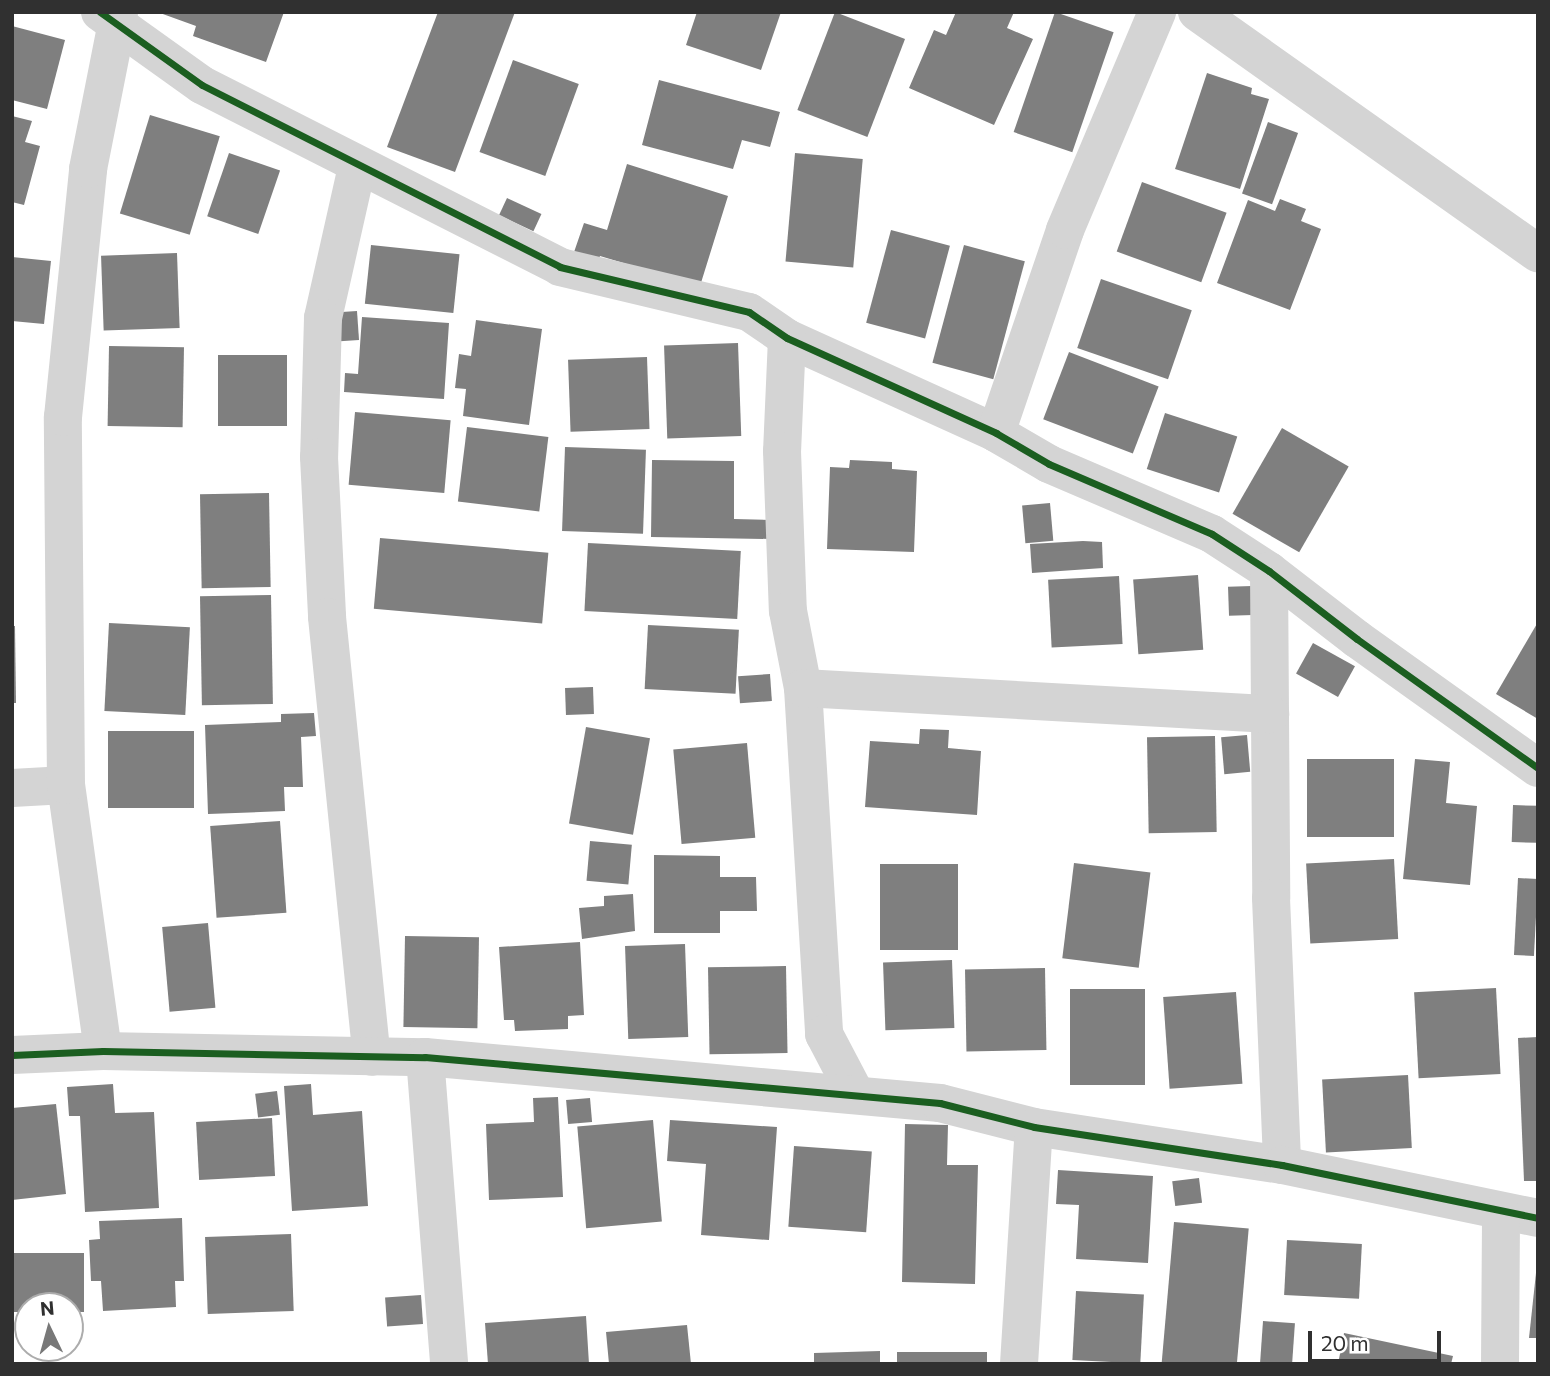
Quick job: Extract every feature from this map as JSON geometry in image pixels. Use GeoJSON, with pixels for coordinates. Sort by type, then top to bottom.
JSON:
{"type":"FeatureCollection","features":[{"type":"Feature","properties":{"kind":"street"},"geometry":{"type":"LineString","coordinates":[[996,433],[1065,230],[1157,12]]}},
{"type":"Feature","properties":{"kind":"street"},"geometry":{"type":"LineString","coordinates":[[1197,12],[1538,253]]}},
{"type":"Feature","properties":{"kind":"street"},"geometry":{"type":"LineString","coordinates":[[103,1051],[66,785],[63,416],[88,169],[112,15],[202,85],[358,167],[559,267],[749,312],[787,338],[996,433],[1049,464],[1212,534],[1269,571],[1357,639],[1538,768]]}},
{"type":"Feature","properties":{"kind":"street"},"geometry":{"type":"LineString","coordinates":[[358,167],[324,318],[319,457],[327,617],[372,1057]]}},
{"type":"Feature","properties":{"kind":"street"},"geometry":{"type":"LineString","coordinates":[[787,338],[782,451],[788,611],[803,688],[824,1034],[856,1095]]}},
{"type":"Feature","properties":{"kind":"street"},"geometry":{"type":"LineString","coordinates":[[1269,571],[1271,898],[1282,1165]]}},
{"type":"Feature","properties":{"kind":"street"},"geometry":{"type":"LineString","coordinates":[[803,688],[1270,714]]}},
{"type":"Feature","properties":{"kind":"street"},"geometry":{"type":"LineString","coordinates":[[12,788],[66,785]]}},
{"type":"Feature","properties":{"kind":"street"},"geometry":{"type":"LineString","coordinates":[[12,1055],[103,1051],[425,1058],[856,1095],[940,1103],[1034,1127],[1282,1165],[1520,1216],[1500,1364]]}},
{"type":"Feature","properties":{"kind":"street"},"geometry":{"type":"LineString","coordinates":[[425,1058],[449,1364]]}},
{"type":"Feature","properties":{"kind":"street"},"geometry":{"type":"LineString","coordinates":[[1019,1364],[1034,1127]]}},
{"type":"Feature","properties":{"kind":"building"},"geometry":{"type":"Polygon","coordinates":[[[284,12],[266,62],[193,36],[196,26],[160,13],[284,12]]]}},
{"type":"Feature","properties":{"kind":"building"},"geometry":{"type":"Polygon","coordinates":[[[438,12],[515,12],[455,172],[387,147],[438,12]]]}},
{"type":"Feature","properties":{"kind":"building"},"geometry":{"type":"Polygon","coordinates":[[[697,12],[781,12],[761,70],[686,45],[697,12]]]}},
{"type":"Feature","properties":{"kind":"building"},"geometry":{"type":"Polygon","coordinates":[[[835,12],[905,39],[867,137],[797,110],[835,12]]]}},
{"type":"Feature","properties":{"kind":"building"},"geometry":{"type":"Polygon","coordinates":[[[956,12],[1014,12],[1007,28],[1033,39],[994,125],[909,88],[934,30],[946,35],[956,12]]]}},
{"type":"Feature","properties":{"kind":"building"},"geometry":{"type":"Polygon","coordinates":[[[1055,12],[1114,32],[1072,152],[1014,132],[1055,12]]]}},
{"type":"Feature","properties":{"kind":"building"},"geometry":{"type":"Polygon","coordinates":[[[12,26],[65,40],[47,109],[12,100],[12,26]]]}},
{"type":"Feature","properties":{"kind":"building"},"geometry":{"type":"Polygon","coordinates":[[[513,60],[579,84],[545,176],[479,152],[513,60]]]}},
{"type":"Feature","properties":{"kind":"building"},"geometry":{"type":"Polygon","coordinates":[[[1207,73],[1252,88],[1251,94],[1269,99],[1240,189],[1175,169],[1207,73]]]}},
{"type":"Feature","properties":{"kind":"building"},"geometry":{"type":"Polygon","coordinates":[[[659,80],[780,112],[770,147],[742,140],[733,169],[642,145],[659,80]]]}},
{"type":"Feature","properties":{"kind":"building"},"geometry":{"type":"Polygon","coordinates":[[[150,115],[220,136],[190,235],[120,213],[150,115]]]}},
{"type":"Feature","properties":{"kind":"building"},"geometry":{"type":"Polygon","coordinates":[[[12,116],[32,121],[25,142],[40,146],[24,205],[12,202],[12,116]]]}},
{"type":"Feature","properties":{"kind":"building"},"geometry":{"type":"Polygon","coordinates":[[[1268,122],[1298,133],[1272,204],[1242,193],[1268,122]]]}},
{"type":"Feature","properties":{"kind":"building"},"geometry":{"type":"Polygon","coordinates":[[[229,153],[280,171],[258,234],[207,216],[229,153]]]}},
{"type":"Feature","properties":{"kind":"building"},"geometry":{"type":"Polygon","coordinates":[[[795,153],[863,159],[853,268],[786,262],[795,153]]]}},
{"type":"Feature","properties":{"kind":"building"},"geometry":{"type":"Polygon","coordinates":[[[627,164],[728,196],[700,286],[600,256],[596,266],[572,258],[584,223],[607,230],[627,164]]]}},
{"type":"Feature","properties":{"kind":"building"},"geometry":{"type":"Polygon","coordinates":[[[1142,182],[1227,213],[1201,282],[1117,252],[1142,182]]]}},
{"type":"Feature","properties":{"kind":"building"},"geometry":{"type":"Polygon","coordinates":[[[507,198],[541,214],[533,231],[499,215],[507,198]]]}},
{"type":"Feature","properties":{"kind":"building"},"geometry":{"type":"Polygon","coordinates":[[[1280,199],[1306,209],[1301,221],[1321,229],[1290,310],[1217,283],[1248,200],[1275,211],[1280,199]]]}},
{"type":"Feature","properties":{"kind":"building"},"geometry":{"type":"Polygon","coordinates":[[[891,230],[950,246],[925,339],[866,323],[891,230]]]}},
{"type":"Feature","properties":{"kind":"building"},"geometry":{"type":"Polygon","coordinates":[[[371,245],[460,254],[453,313],[365,304],[371,245]]]}},
{"type":"Feature","properties":{"kind":"building"},"geometry":{"type":"Polygon","coordinates":[[[964,245],[1025,261],[993,379],[932,363],[964,245]]]}},
{"type":"Feature","properties":{"kind":"building"},"geometry":{"type":"Polygon","coordinates":[[[177,253],[180,328],[104,331],[101,256],[177,253]]]}},
{"type":"Feature","properties":{"kind":"building"},"geometry":{"type":"Polygon","coordinates":[[[12,257],[51,261],[44,324],[12,321],[12,257]]]}},
{"type":"Feature","properties":{"kind":"building"},"geometry":{"type":"Polygon","coordinates":[[[1101,279],[1192,310],[1168,379],[1077,348],[1101,279]]]}},
{"type":"Feature","properties":{"kind":"building"},"geometry":{"type":"Polygon","coordinates":[[[357,311],[359,340],[340,341],[338,312],[357,311]]]}},
{"type":"Feature","properties":{"kind":"building"},"geometry":{"type":"Polygon","coordinates":[[[362,317],[449,323],[444,399],[344,392],[345,373],[358,374],[362,317]]]}},
{"type":"Feature","properties":{"kind":"building"},"geometry":{"type":"Polygon","coordinates":[[[476,320],[542,329],[529,425],[463,416],[466,389],[455,388],[459,354],[471,356],[476,320]]]}},
{"type":"Feature","properties":{"kind":"building"},"geometry":{"type":"Polygon","coordinates":[[[738,343],[741,436],[667,439],[664,346],[738,343]]]}},
{"type":"Feature","properties":{"kind":"building"},"geometry":{"type":"Polygon","coordinates":[[[109,346],[184,347],[183,427],[108,426],[109,346]]]}},
{"type":"Feature","properties":{"kind":"building"},"geometry":{"type":"Polygon","coordinates":[[[1069,352],[1159,386],[1133,454],[1043,419],[1069,352]]]}},
{"type":"Feature","properties":{"kind":"building"},"geometry":{"type":"Polygon","coordinates":[[[218,355],[287,355],[287,426],[218,426],[218,355]]]}},
{"type":"Feature","properties":{"kind":"building"},"geometry":{"type":"Polygon","coordinates":[[[647,357],[650,429],[571,432],[568,360],[647,357]]]}},
{"type":"Feature","properties":{"kind":"building"},"geometry":{"type":"Polygon","coordinates":[[[355,412],[451,420],[444,493],[349,485],[355,412]]]}},
{"type":"Feature","properties":{"kind":"building"},"geometry":{"type":"Polygon","coordinates":[[[1165,413],[1237,436],[1219,493],[1147,469],[1165,413]]]}},
{"type":"Feature","properties":{"kind":"building"},"geometry":{"type":"Polygon","coordinates":[[[467,427],[548,437],[539,511],[458,501],[467,427]]]}},
{"type":"Feature","properties":{"kind":"building"},"geometry":{"type":"Polygon","coordinates":[[[1282,428],[1349,466],[1299,552],[1232,514],[1282,428]]]}},
{"type":"Feature","properties":{"kind":"building"},"geometry":{"type":"Polygon","coordinates":[[[565,447],[646,450],[643,534],[562,531],[565,447]]]}},
{"type":"Feature","properties":{"kind":"building"},"geometry":{"type":"Polygon","coordinates":[[[652,460],[734,461],[734,519],[771,520],[771,539],[651,537],[652,460]]]}},
{"type":"Feature","properties":{"kind":"building"},"geometry":{"type":"Polygon","coordinates":[[[850,460],[892,462],[892,469],[917,471],[914,552],[827,549],[830,467],[849,468],[850,460]]]}},
{"type":"Feature","properties":{"kind":"building"},"geometry":{"type":"Polygon","coordinates":[[[269,493],[271,587],[202,588],[200,494],[269,493]]]}},
{"type":"Feature","properties":{"kind":"building"},"geometry":{"type":"Polygon","coordinates":[[[1050,503],[1053,541],[1025,543],[1022,505],[1050,503]]]}},
{"type":"Feature","properties":{"kind":"building"},"geometry":{"type":"Polygon","coordinates":[[[380,538],[548,553],[542,623],[374,609],[380,538]]]}},
{"type":"Feature","properties":{"kind":"building"},"geometry":{"type":"Polygon","coordinates":[[[1102,542],[1103,568],[1032,573],[1030,544],[1102,542]]]}},
{"type":"Feature","properties":{"kind":"building"},"geometry":{"type":"Polygon","coordinates":[[[588,543],[741,551],[737,619],[584,611],[588,543]]]}},
{"type":"Feature","properties":{"kind":"building"},"geometry":{"type":"Polygon","coordinates":[[[1198,575],[1203,650],[1138,654],[1133,580],[1198,575]]]}},
{"type":"Feature","properties":{"kind":"building"},"geometry":{"type":"Polygon","coordinates":[[[1119,576],[1123,644],[1052,648],[1048,580],[1119,576]]]}},
{"type":"Feature","properties":{"kind":"building"},"geometry":{"type":"Polygon","coordinates":[[[1252,586],[1253,615],[1229,616],[1228,587],[1252,586]]]}},
{"type":"Feature","properties":{"kind":"building"},"geometry":{"type":"Polygon","coordinates":[[[271,595],[273,704],[202,705],[200,596],[271,595]]]}},
{"type":"Feature","properties":{"kind":"building"},"geometry":{"type":"Polygon","coordinates":[[[1538,622],[1538,719],[1496,694],[1538,622]]]}},
{"type":"Feature","properties":{"kind":"building"},"geometry":{"type":"Polygon","coordinates":[[[109,623],[190,627],[185,715],[104,711],[109,623]]]}},
{"type":"Feature","properties":{"kind":"building"},"geometry":{"type":"Polygon","coordinates":[[[648,625],[739,630],[736,694],[645,689],[648,625]]]}},
{"type":"Feature","properties":{"kind":"building"},"geometry":{"type":"Polygon","coordinates":[[[12,626],[15,626],[16,703],[12,703],[12,626]]]}},
{"type":"Feature","properties":{"kind":"building"},"geometry":{"type":"Polygon","coordinates":[[[1313,643],[1355,666],[1338,697],[1296,674],[1313,643]]]}},
{"type":"Feature","properties":{"kind":"building"},"geometry":{"type":"Polygon","coordinates":[[[770,674],[772,701],[740,703],[738,676],[770,674]]]}},
{"type":"Feature","properties":{"kind":"building"},"geometry":{"type":"Polygon","coordinates":[[[593,687],[594,714],[566,715],[565,688],[593,687]]]}},
{"type":"Feature","properties":{"kind":"building"},"geometry":{"type":"Polygon","coordinates":[[[314,713],[316,736],[301,737],[303,787],[284,787],[285,811],[208,814],[205,725],[281,722],[281,714],[314,713]]]}},
{"type":"Feature","properties":{"kind":"building"},"geometry":{"type":"Polygon","coordinates":[[[586,727],[650,738],[633,835],[569,824],[586,727]]]}},
{"type":"Feature","properties":{"kind":"building"},"geometry":{"type":"Polygon","coordinates":[[[920,729],[949,730],[948,748],[981,751],[977,815],[865,807],[870,741],[919,744],[920,729]]]}},
{"type":"Feature","properties":{"kind":"building"},"geometry":{"type":"Polygon","coordinates":[[[108,731],[194,731],[194,808],[108,808],[108,731]]]}},
{"type":"Feature","properties":{"kind":"building"},"geometry":{"type":"Polygon","coordinates":[[[1247,735],[1250,772],[1224,774],[1221,737],[1247,735]]]}},
{"type":"Feature","properties":{"kind":"building"},"geometry":{"type":"Polygon","coordinates":[[[1215,736],[1217,832],[1149,833],[1147,737],[1215,736]]]}},
{"type":"Feature","properties":{"kind":"building"},"geometry":{"type":"Polygon","coordinates":[[[747,743],[755,838],[682,844],[673,749],[747,743]]]}},
{"type":"Feature","properties":{"kind":"building"},"geometry":{"type":"Polygon","coordinates":[[[1307,759],[1394,759],[1394,837],[1307,837],[1307,759]]]}},
{"type":"Feature","properties":{"kind":"building"},"geometry":{"type":"Polygon","coordinates":[[[1415,759],[1450,762],[1446,803],[1477,806],[1470,885],[1403,879],[1415,759]]]}},
{"type":"Feature","properties":{"kind":"building"},"geometry":{"type":"Polygon","coordinates":[[[1513,805],[1538,806],[1537,843],[1512,842],[1513,805]]]}},
{"type":"Feature","properties":{"kind":"building"},"geometry":{"type":"Polygon","coordinates":[[[280,821],[286,913],[217,918],[210,826],[280,821]]]}},
{"type":"Feature","properties":{"kind":"building"},"geometry":{"type":"Polygon","coordinates":[[[590,841],[632,845],[628,885],[587,881],[590,841]]]}},
{"type":"Feature","properties":{"kind":"building"},"geometry":{"type":"Polygon","coordinates":[[[654,855],[720,856],[720,877],[756,877],[757,911],[720,911],[720,933],[654,933],[654,855]]]}},
{"type":"Feature","properties":{"kind":"building"},"geometry":{"type":"Polygon","coordinates":[[[1394,859],[1398,939],[1310,943],[1306,864],[1394,859]]]}},
{"type":"Feature","properties":{"kind":"building"},"geometry":{"type":"Polygon","coordinates":[[[1074,863],[1150,872],[1139,968],[1062,958],[1074,863]]]}},
{"type":"Feature","properties":{"kind":"building"},"geometry":{"type":"Polygon","coordinates":[[[880,864],[958,864],[958,950],[880,950],[880,864]]]}},
{"type":"Feature","properties":{"kind":"building"},"geometry":{"type":"Polygon","coordinates":[[[1518,878],[1538,879],[1534,956],[1514,955],[1518,878]]]}},
{"type":"Feature","properties":{"kind":"building"},"geometry":{"type":"Polygon","coordinates":[[[633,894],[635,931],[582,939],[579,908],[604,906],[604,896],[633,894]]]}},
{"type":"Feature","properties":{"kind":"building"},"geometry":{"type":"Polygon","coordinates":[[[208,923],[215,1008],[170,1012],[162,927],[208,923]]]}},
{"type":"Feature","properties":{"kind":"building"},"geometry":{"type":"Polygon","coordinates":[[[405,936],[479,937],[477,1028],[403,1027],[405,936]]]}},
{"type":"Feature","properties":{"kind":"building"},"geometry":{"type":"Polygon","coordinates":[[[580,942],[584,1015],[568,1016],[568,1029],[515,1031],[514,1020],[504,1020],[499,947],[580,942]]]}},
{"type":"Feature","properties":{"kind":"building"},"geometry":{"type":"Polygon","coordinates":[[[685,944],[688,1037],[628,1039],[625,946],[685,944]]]}},
{"type":"Feature","properties":{"kind":"building"},"geometry":{"type":"Polygon","coordinates":[[[952,960],[954,1028],[885,1030],[883,962],[952,960]]]}},
{"type":"Feature","properties":{"kind":"building"},"geometry":{"type":"Polygon","coordinates":[[[786,966],[788,1053],[710,1054],[708,967],[786,966]]]}},
{"type":"Feature","properties":{"kind":"building"},"geometry":{"type":"Polygon","coordinates":[[[1045,968],[1046,1050],[966,1051],[965,969],[1045,968]]]}},
{"type":"Feature","properties":{"kind":"building"},"geometry":{"type":"Polygon","coordinates":[[[1496,988],[1501,1074],[1419,1078],[1414,992],[1496,988]]]}},
{"type":"Feature","properties":{"kind":"building"},"geometry":{"type":"Polygon","coordinates":[[[1070,989],[1145,989],[1145,1085],[1070,1085],[1070,989]]]}},
{"type":"Feature","properties":{"kind":"building"},"geometry":{"type":"Polygon","coordinates":[[[1236,992],[1242,1084],[1170,1089],[1163,997],[1236,992]]]}},
{"type":"Feature","properties":{"kind":"building"},"geometry":{"type":"Polygon","coordinates":[[[1538,1037],[1538,1181],[1524,1181],[1518,1038],[1538,1037]]]}},
{"type":"Feature","properties":{"kind":"building"},"geometry":{"type":"Polygon","coordinates":[[[1408,1075],[1412,1148],[1326,1152],[1322,1080],[1408,1075]]]}},
{"type":"Feature","properties":{"kind":"building"},"geometry":{"type":"Polygon","coordinates":[[[113,1084],[115,1113],[154,1112],[159,1208],[85,1212],[80,1116],[69,1116],[67,1087],[113,1084]]]}},
{"type":"Feature","properties":{"kind":"building"},"geometry":{"type":"Polygon","coordinates":[[[311,1084],[313,1115],[362,1111],[368,1206],[292,1211],[284,1086],[311,1084]]]}},
{"type":"Feature","properties":{"kind":"building"},"geometry":{"type":"Polygon","coordinates":[[[277,1091],[280,1115],[258,1118],[255,1094],[277,1091]]]}},
{"type":"Feature","properties":{"kind":"building"},"geometry":{"type":"Polygon","coordinates":[[[558,1097],[563,1197],[489,1200],[486,1124],[534,1122],[533,1098],[558,1097]]]}},
{"type":"Feature","properties":{"kind":"building"},"geometry":{"type":"Polygon","coordinates":[[[590,1098],[592,1122],[568,1124],[566,1100],[590,1098]]]}},
{"type":"Feature","properties":{"kind":"building"},"geometry":{"type":"Polygon","coordinates":[[[56,1104],[66,1194],[12,1200],[12,1108],[56,1104]]]}},
{"type":"Feature","properties":{"kind":"building"},"geometry":{"type":"Polygon","coordinates":[[[272,1118],[275,1176],[199,1180],[196,1122],[272,1118]]]}},
{"type":"Feature","properties":{"kind":"building"},"geometry":{"type":"Polygon","coordinates":[[[653,1120],[662,1222],[586,1228],[577,1127],[653,1120]]]}},
{"type":"Feature","properties":{"kind":"building"},"geometry":{"type":"Polygon","coordinates":[[[670,1120],[777,1127],[769,1240],[701,1235],[706,1164],[667,1161],[670,1120]]]}},
{"type":"Feature","properties":{"kind":"building"},"geometry":{"type":"Polygon","coordinates":[[[905,1124],[948,1125],[947,1165],[978,1165],[975,1284],[902,1282],[905,1124]]]}},
{"type":"Feature","properties":{"kind":"building"},"geometry":{"type":"Polygon","coordinates":[[[794,1146],[872,1151],[866,1232],[788,1227],[794,1146]]]}},
{"type":"Feature","properties":{"kind":"building"},"geometry":{"type":"Polygon","coordinates":[[[1058,1170],[1153,1176],[1148,1263],[1076,1259],[1079,1205],[1056,1204],[1058,1170]]]}},
{"type":"Feature","properties":{"kind":"building"},"geometry":{"type":"Polygon","coordinates":[[[1199,1178],[1202,1203],[1175,1206],[1172,1181],[1199,1178]]]}},
{"type":"Feature","properties":{"kind":"building"},"geometry":{"type":"Polygon","coordinates":[[[182,1218],[184,1281],[175,1281],[176,1307],[103,1311],[101,1281],[91,1281],[89,1240],[100,1239],[99,1221],[182,1218]]]}},
{"type":"Feature","properties":{"kind":"building"},"geometry":{"type":"Polygon","coordinates":[[[1174,1222],[1249,1229],[1237,1364],[1162,1364],[1174,1222]]]}},
{"type":"Feature","properties":{"kind":"building"},"geometry":{"type":"Polygon","coordinates":[[[291,1234],[294,1311],[208,1314],[205,1237],[291,1234]]]}},
{"type":"Feature","properties":{"kind":"building"},"geometry":{"type":"Polygon","coordinates":[[[1287,1240],[1362,1244],[1359,1299],[1284,1295],[1287,1240]]]}},
{"type":"Feature","properties":{"kind":"building"},"geometry":{"type":"Polygon","coordinates":[[[12,1253],[84,1253],[84,1292],[14,1292],[12,1312],[12,1253]]]}},
{"type":"Feature","properties":{"kind":"building"},"geometry":{"type":"Polygon","coordinates":[[[1536,1273],[1538,1338],[1529,1338],[1536,1273]]]}},
{"type":"Feature","properties":{"kind":"building"},"geometry":{"type":"Polygon","coordinates":[[[1076,1291],[1144,1295],[1140,1363],[1072,1360],[1076,1291]]]}},
{"type":"Feature","properties":{"kind":"building"},"geometry":{"type":"Polygon","coordinates":[[[421,1295],[423,1324],[387,1326],[385,1298],[421,1295]]]}},
{"type":"Feature","properties":{"kind":"building"},"geometry":{"type":"Polygon","coordinates":[[[586,1316],[589,1364],[488,1364],[485,1323],[586,1316]]]}},
{"type":"Feature","properties":{"kind":"building"},"geometry":{"type":"Polygon","coordinates":[[[1263,1321],[1295,1323],[1292,1364],[1260,1364],[1263,1321]]]}},
{"type":"Feature","properties":{"kind":"building"},"geometry":{"type":"Polygon","coordinates":[[[687,1325],[691,1364],[609,1364],[606,1332],[687,1325]]]}},
{"type":"Feature","properties":{"kind":"building"},"geometry":{"type":"Polygon","coordinates":[[[1344,1333],[1453,1356],[1451,1364],[1338,1364],[1344,1333]]]}},
{"type":"Feature","properties":{"kind":"building"},"geometry":{"type":"Polygon","coordinates":[[[880,1351],[880,1364],[814,1364],[814,1353],[880,1351]]]}},
{"type":"Feature","properties":{"kind":"building"},"geometry":{"type":"Polygon","coordinates":[[[897,1352],[987,1352],[987,1364],[897,1364],[897,1352]]]}},
{"type":"Feature","properties":{"kind":"cycle path"},"geometry":{"type":"LineString","coordinates":[[100,12],[202,85],[560,267],[749,312],[787,338],[996,433],[1049,464],[1212,534],[1269,571],[1357,639],[1538,768]]}},
{"type":"Feature","properties":{"kind":"cycle path"},"geometry":{"type":"LineString","coordinates":[[12,1055],[103,1051],[425,1057],[940,1103],[1034,1127],[1282,1165],[1538,1218]]}}]}
